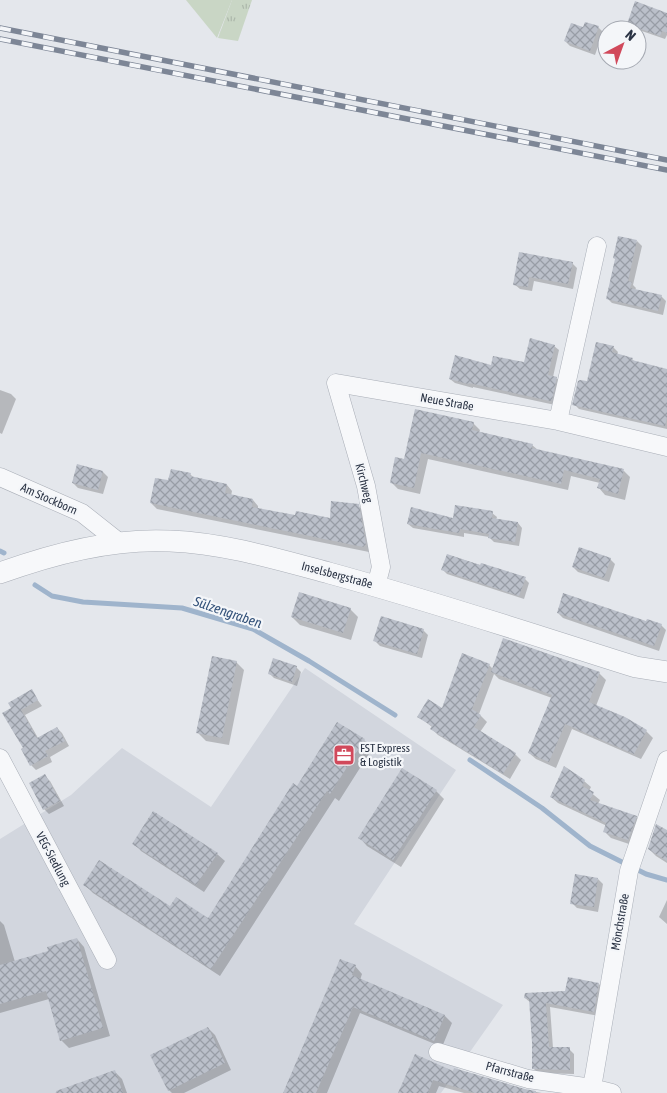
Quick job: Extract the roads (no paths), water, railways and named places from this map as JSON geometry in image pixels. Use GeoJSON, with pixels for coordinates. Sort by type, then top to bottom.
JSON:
{"type":"FeatureCollection","features":[{"type":"Feature","properties":{"kind":"street"},"geometry":{"type":"LineString","coordinates":[[558,421],[597,246]]}},
{"type":"Feature","properties":{"kind":"street","name":"Neue Straße"},"geometry":{"type":"LineString","coordinates":[[336,383],[558,421],[667,447]]}},
{"type":"Feature","properties":{"kind":"street","name":"Kirchweg"},"geometry":{"type":"LineString","coordinates":[[336,383],[366,486],[381,567],[376,586]]}},
{"type":"Feature","properties":{"kind":"street","name":"Am Stockborn"},"geometry":{"type":"LineString","coordinates":[[0,478],[82,513],[120,543]]}},
{"type":"Feature","properties":{"kind":"street","name":"Inselsbergstraße"},"geometry":{"type":"LineString","coordinates":[[0,574],[74,551],[120,543],[169,540],[216,546],[281,560],[376,586],[636,666],[667,672]]}},
{"type":"Feature","properties":{"kind":"street","name":"VEG-Siedlung"},"geometry":{"type":"LineString","coordinates":[[0,758],[107,960]]}},
{"type":"Feature","properties":{"kind":"street","name":"Mönchstraße"},"geometry":{"type":"LineString","coordinates":[[592,1088],[630,867],[667,760]]}},
{"type":"Feature","properties":{"kind":"street","name":"Pfarrstraße"},"geometry":{"type":"LineString","coordinates":[[438,1052],[528,1079],[592,1088],[612,1093]]}},
{"type":"Feature","properties":{"kind":"waterway","name":"Sülzengraben"},"geometry":{"type":"LineString","coordinates":[[0,551],[4,553]]}},
{"type":"Feature","properties":{"kind":"waterway","name":"Sülzengraben"},"geometry":{"type":"LineString","coordinates":[[35,585],[52,596],[83,602],[182,608],[253,629],[309,661],[395,715]]}},
{"type":"Feature","properties":{"kind":"waterway","name":"Sülzengraben"},"geometry":{"type":"LineString","coordinates":[[470,760],[542,808],[590,846],[646,874],[667,880]]}},
{"type":"Feature","properties":{"kind":"railway"},"geometry":{"type":"LineString","coordinates":[[0,28],[667,160]]}},
{"type":"Feature","properties":{"kind":"railway"},"geometry":{"type":"LineString","coordinates":[[0,39],[667,170]]}},
{"type":"Feature","properties":{"kind":"place","name":"FST Express & Logistik"},"geometry":{"type":"Point","coordinates":[344,755]}}]}
